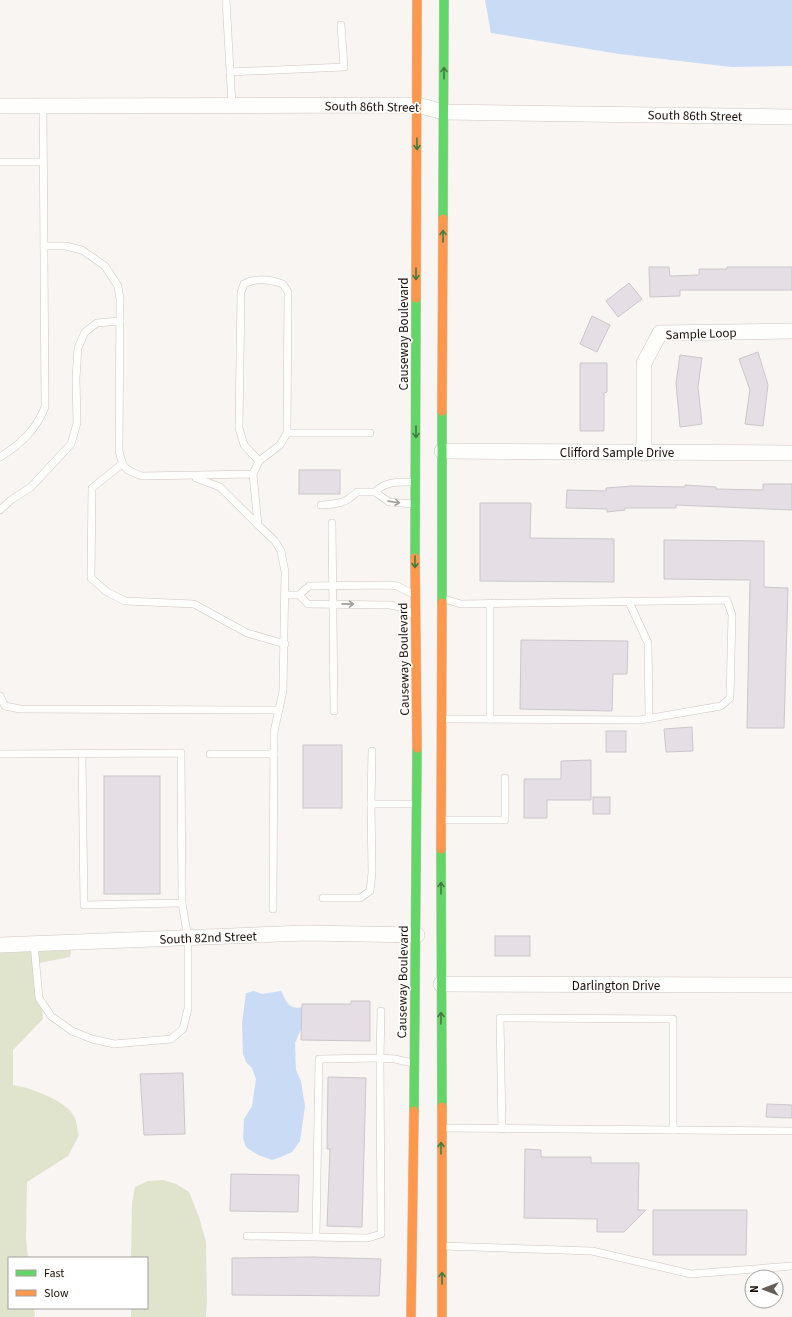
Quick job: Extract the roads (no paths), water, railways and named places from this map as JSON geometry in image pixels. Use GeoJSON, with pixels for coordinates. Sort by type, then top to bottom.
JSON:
{"type":"FeatureCollection","features":[{"type":"Feature","properties":{"kind":"main road","name":"Causeway Boulevard"},"geometry":{"type":"LineString","coordinates":[[411,1317],[418,804],[415,616],[417,0]]}},
{"type":"Feature","properties":{"kind":"main road"},"geometry":{"type":"LineString","coordinates":[[442,1317],[441,1128],[436,979],[441,820],[444,0]]}},
{"type":"Feature","properties":{"kind":"main road"},"geometry":{"type":"LineString","coordinates":[[416,400],[426,415]]}},
{"type":"Feature","properties":{"kind":"main road"},"geometry":{"type":"LineString","coordinates":[[432,585],[434,590],[442,598]]}},
{"type":"Feature","properties":{"kind":"main road"},"geometry":{"type":"LineString","coordinates":[[415,596],[426,613]]}},
{"type":"Feature","properties":{"kind":"main road"},"geometry":{"type":"LineString","coordinates":[[432,753],[441,785]]}},
{"type":"Feature","properties":{"kind":"main road"},"geometry":{"type":"LineString","coordinates":[[418,804],[426,839]]}},
{"type":"Feature","properties":{"kind":"main road"},"geometry":{"type":"LineString","coordinates":[[414,1064],[423,1069]]}},
{"type":"Feature","properties":{"kind":"main road"},"geometry":{"type":"LineString","coordinates":[[433,1240],[442,1246]]}},
{"type":"Feature","properties":{"kind":"street","name":"South 86th Street"},"geometry":{"type":"LineString","coordinates":[[0,106],[417,105],[444,112],[792,116]]}},
{"type":"Feature","properties":{"kind":"street","name":"Sample Loop"},"geometry":{"type":"LineString","coordinates":[[644,452],[644,363],[660,332],[792,331]]}},
{"type":"Feature","properties":{"kind":"street","name":"Clifford Sample Drive"},"geometry":{"type":"LineString","coordinates":[[442,451],[792,453]]}},
{"type":"Feature","properties":{"kind":"street","name":"South 82nd Street"},"geometry":{"type":"LineString","coordinates":[[0,945],[306,934],[416,934]]}},
{"type":"Feature","properties":{"kind":"street","name":"Darlington Drive"},"geometry":{"type":"LineString","coordinates":[[436,979],[792,985]]}},
{"type":"Feature","properties":{"kind":"lane"},"geometry":{"type":"LineString","coordinates":[[226,0],[232,105]]}},
{"type":"Feature","properties":{"kind":"lane"},"geometry":{"type":"LineString","coordinates":[[230,72],[344,67],[341,25]]}},
{"type":"Feature","properties":{"kind":"lane"},"geometry":{"type":"LineString","coordinates":[[0,456],[26,438],[34,429],[45,407],[42,106]]}},
{"type":"Feature","properties":{"kind":"lane"},"geometry":{"type":"LineString","coordinates":[[0,162],[43,162]]}},
{"type":"Feature","properties":{"kind":"lane"},"geometry":{"type":"LineString","coordinates":[[44,246],[66,246],[82,250],[104,266],[118,286],[120,300],[119,451],[122,464],[128,471],[142,476],[253,474]]}},
{"type":"Feature","properties":{"kind":"lane"},"geometry":{"type":"LineString","coordinates":[[258,525],[255,507],[253,474],[259,461],[280,445],[287,433],[288,292],[283,284],[274,281],[251,280],[244,284],[241,292],[239,428],[244,445],[259,461]]}},
{"type":"Feature","properties":{"kind":"lane"},"geometry":{"type":"LineString","coordinates":[[0,510],[11,500],[31,487],[72,444],[77,423],[76,378],[78,348],[85,332],[97,323],[120,321]]}},
{"type":"Feature","properties":{"kind":"lane"},"geometry":{"type":"LineString","coordinates":[[287,433],[370,433]]}},
{"type":"Feature","properties":{"kind":"lane"},"geometry":{"type":"LineString","coordinates":[[122,464],[92,488],[91,578],[107,592],[125,601],[194,604],[248,633],[285,644]]}},
{"type":"Feature","properties":{"kind":"lane"},"geometry":{"type":"LineString","coordinates":[[181,475],[205,480],[220,487],[274,541],[281,551],[285,572],[285,644],[283,691],[274,732],[273,909]]}},
{"type":"Feature","properties":{"kind":"lane"},"geometry":{"type":"LineString","coordinates":[[375,492],[388,482],[416,482]]}},
{"type":"Feature","properties":{"kind":"lane"},"geometry":{"type":"LineString","coordinates":[[321,505],[340,504],[348,501],[357,492],[375,492],[389,502],[416,504]]}},
{"type":"Feature","properties":{"kind":"lane"},"geometry":{"type":"LineString","coordinates":[[332,523],[334,711]]}},
{"type":"Feature","properties":{"kind":"lane"},"geometry":{"type":"LineString","coordinates":[[285,595],[299,595],[309,586],[333,585],[397,586],[415,596]]}},
{"type":"Feature","properties":{"kind":"lane"},"geometry":{"type":"LineString","coordinates":[[299,595],[308,604],[396,606],[405,608],[415,616]]}},
{"type":"Feature","properties":{"kind":"lane"},"geometry":{"type":"LineString","coordinates":[[441,719],[640,720],[721,706],[730,698],[732,615],[727,600],[461,604],[442,598]]}},
{"type":"Feature","properties":{"kind":"lane"},"geometry":{"type":"LineString","coordinates":[[629,602],[648,643],[649,718]]}},
{"type":"Feature","properties":{"kind":"lane"},"geometry":{"type":"LineString","coordinates":[[490,603],[490,719]]}},
{"type":"Feature","properties":{"kind":"lane"},"geometry":{"type":"LineString","coordinates":[[0,696],[5,706],[20,710],[279,710]]}},
{"type":"Feature","properties":{"kind":"lane"},"geometry":{"type":"LineString","coordinates":[[323,898],[360,898],[370,892],[372,873],[372,751]]}},
{"type":"Feature","properties":{"kind":"lane"},"geometry":{"type":"LineString","coordinates":[[0,754],[82,755],[181,753],[182,903],[188,938],[188,1008],[183,1029],[171,1039],[114,1044],[92,1039],[72,1031],[51,1016],[39,998],[34,944]]}},
{"type":"Feature","properties":{"kind":"lane"},"geometry":{"type":"LineString","coordinates":[[210,754],[274,754]]}},
{"type":"Feature","properties":{"kind":"lane"},"geometry":{"type":"LineString","coordinates":[[82,755],[84,905],[182,903]]}},
{"type":"Feature","properties":{"kind":"lane"},"geometry":{"type":"LineString","coordinates":[[441,820],[505,820],[505,778]]}},
{"type":"Feature","properties":{"kind":"lane"},"geometry":{"type":"LineString","coordinates":[[371,804],[418,804]]}},
{"type":"Feature","properties":{"kind":"lane"},"geometry":{"type":"LineString","coordinates":[[248,1236],[368,1238],[381,1234],[381,1011]]}},
{"type":"Feature","properties":{"kind":"lane"},"geometry":{"type":"LineString","coordinates":[[502,1129],[500,1018],[672,1019],[673,1130]]}},
{"type":"Feature","properties":{"kind":"lane"},"geometry":{"type":"LineString","coordinates":[[316,1236],[319,1059],[380,1058],[395,1059],[414,1064]]}},
{"type":"Feature","properties":{"kind":"lane"},"geometry":{"type":"LineString","coordinates":[[441,1128],[792,1131]]}},
{"type":"Feature","properties":{"kind":"lane"},"geometry":{"type":"LineString","coordinates":[[442,1246],[592,1251],[691,1274],[792,1266]]}},
{"type":"Feature","properties":{"kind":"water"},"geometry":{"type":"Polygon","coordinates":[[[485,0],[792,0],[792,66],[732,67],[619,54],[491,33],[485,0]]]}},
{"type":"Feature","properties":{"kind":"water"},"geometry":{"type":"Polygon","coordinates":[[[254,991],[262,994],[281,991],[291,1006],[298,1008],[303,1007],[301,1029],[295,1043],[296,1070],[301,1081],[305,1106],[300,1141],[292,1152],[272,1160],[258,1155],[246,1147],[243,1138],[244,1119],[252,1106],[256,1079],[252,1068],[246,1062],[243,1054],[242,1023],[246,993],[254,991]]]}}]}
